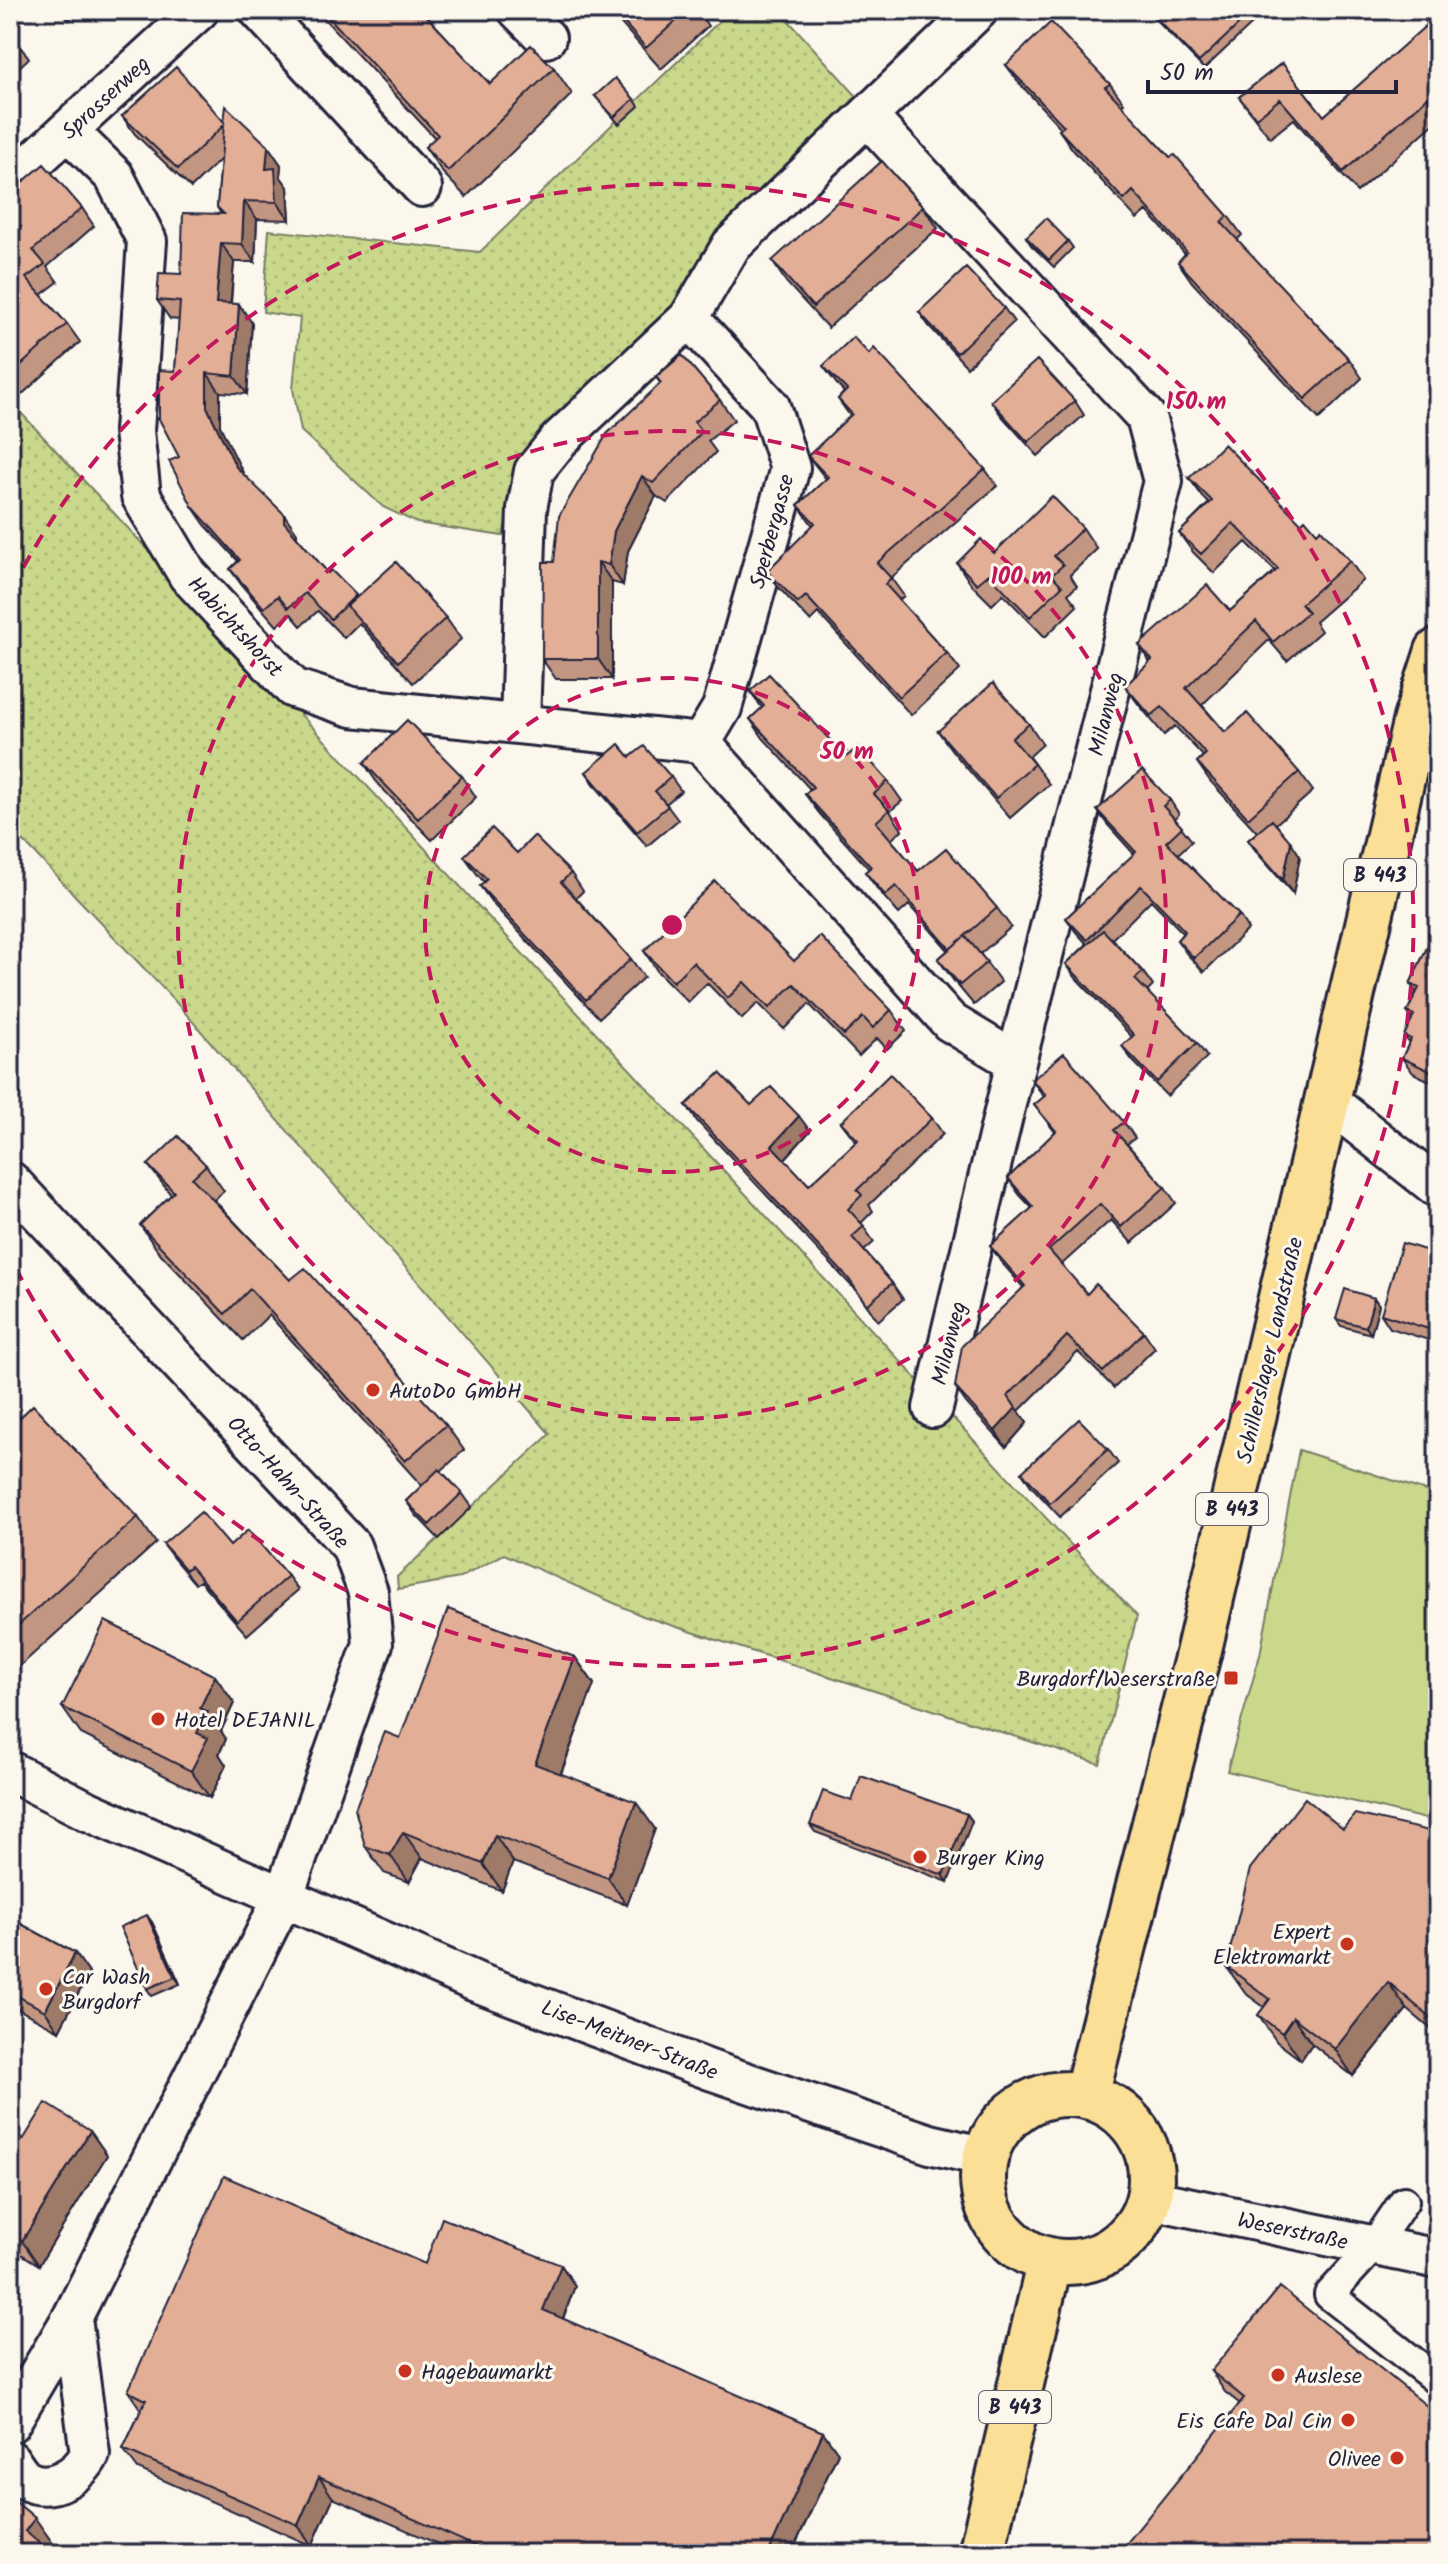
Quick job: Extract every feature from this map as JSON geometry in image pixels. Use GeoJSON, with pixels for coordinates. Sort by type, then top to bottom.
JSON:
{"type":"FeatureCollection","features":[{"type":"Feature","properties":{"kind":"main road","name":"Schillerslager Landstraße"},"geometry":{"type":"LineString","coordinates":[[1086,2095],[1198,1654],[1416,719],[1438,651]]}},
{"type":"Feature","properties":{"kind":"main road"},"geometry":{"type":"LineString","coordinates":[[1064,2093],[1086,2095],[1111,2106],[1132,2123],[1146,2146],[1152,2172],[1149,2199],[1139,2222],[1124,2241],[1103,2254],[1080,2261],[1050,2260],[1014,2244],[999,2227],[988,2207],[983,2185],[986,2157],[1004,2122],[1021,2107],[1041,2097],[1064,2093]]}},
{"type":"Feature","properties":{"kind":"main road","name":"B 443"},"geometry":{"type":"LineString","coordinates":[[981,2554],[1050,2260]]}},
{"type":"Feature","properties":{"kind":"street","name":"Sprosserweg"},"geometry":{"type":"LineString","coordinates":[[16,167],[68,131],[199,10]]}},
{"type":"Feature","properties":{"kind":"street"},"geometry":{"type":"LineString","coordinates":[[259,10],[422,187]]}},
{"type":"Feature","properties":{"kind":"street"},"geometry":{"type":"LineString","coordinates":[[518,10],[546,38]]}},
{"type":"Feature","properties":{"kind":"street"},"geometry":{"type":"LineString","coordinates":[[520,723],[527,509],[534,471],[559,440],[689,318],[731,246],[978,10]]}},
{"type":"Feature","properties":{"kind":"street","name":"Milanweg"},"geometry":{"type":"LineString","coordinates":[[868,117],[1146,417],[1163,481],[1016,1062],[933,1408]]}},
{"type":"Feature","properties":{"kind":"street","name":"Habichtshorst"},"geometry":{"type":"LineString","coordinates":[[68,131],[114,176],[147,241],[134,431],[141,496],[188,575],[293,688],[352,707],[701,743]]}},
{"type":"Feature","properties":{"kind":"street","name":"Sperbergasse"},"geometry":{"type":"LineString","coordinates":[[689,318],[770,406],[790,468],[722,708],[701,743]]}},
{"type":"Feature","properties":{"kind":"street"},"geometry":{"type":"LineString","coordinates":[[701,743],[950,1022],[1016,1062]]}},
{"type":"Feature","properties":{"kind":"street"},"geometry":{"type":"LineString","coordinates":[[1328,1101],[1438,1188]]}},
{"type":"Feature","properties":{"kind":"street","name":"Otto-Hahn-Straße"},"geometry":{"type":"LineString","coordinates":[[10,1181],[351,1546],[368,1592],[373,1644],[283,1898]]}},
{"type":"Feature","properties":{"kind":"street","name":"Lise-Meitner-Straße"},"geometry":{"type":"LineString","coordinates":[[10,1771],[86,1810],[476,1982],[710,2070],[930,2144],[986,2157]]}},
{"type":"Feature","properties":{"kind":"street"},"geometry":{"type":"LineString","coordinates":[[10,2423],[72,2318],[283,1898]]}},
{"type":"Feature","properties":{"kind":"street","name":"Weserstraße"},"geometry":{"type":"LineString","coordinates":[[1149,2199],[1372,2248],[1438,2259]]}},
{"type":"Feature","properties":{"kind":"street"},"geometry":{"type":"LineString","coordinates":[[1404,2201],[1372,2248],[1329,2295],[1438,2381]]}},
{"type":"Feature","properties":{"kind":"street"},"geometry":{"type":"LineString","coordinates":[[10,2460],[25,2480],[42,2484],[65,2479],[82,2469],[90,2454],[72,2318]]}},
{"type":"Feature","properties":{"kind":"green space"},"geometry":{"type":"Polygon","coordinates":[[[731,10],[779,10],[862,102],[707,276],[516,472],[503,536],[417,523],[383,507],[301,431],[293,389],[300,318],[263,312],[269,230],[480,252],[731,10]]]}},
{"type":"Feature","properties":{"kind":"green space"},"geometry":{"type":"Polygon","coordinates":[[[10,401],[1137,1616],[1100,1764],[643,1616],[504,1554],[460,1578],[398,1589],[397,1577],[550,1434],[174,1000],[10,827],[10,401]]]}},
{"type":"Feature","properties":{"kind":"green space"},"geometry":{"type":"Polygon","coordinates":[[[1299,1450],[1438,1495],[1438,1822],[1227,1771],[1260,1655],[1299,1450]]]}},
{"type":"Feature","properties":{"kind":"building"},"geometry":{"type":"Polygon","coordinates":[[[322,10],[421,10],[490,84],[531,45],[554,68],[448,171],[425,147],[438,135],[322,10]]]}},
{"type":"Feature","properties":{"kind":"building"},"geometry":{"type":"Polygon","coordinates":[[[613,10],[688,10],[646,48],[613,10]]]}},
{"type":"Feature","properties":{"kind":"building"},"geometry":{"type":"Polygon","coordinates":[[[1148,10],[1254,10],[1199,62],[1148,10]]]}},
{"type":"Feature","properties":{"kind":"building"},"geometry":{"type":"Polygon","coordinates":[[[1419,10],[1438,10],[1438,88],[1343,172],[1280,99],[1256,118],[1239,97],[1282,63],[1324,116],[1430,22],[1419,10]]]}},
{"type":"Feature","properties":{"kind":"building"},"geometry":{"type":"Polygon","coordinates":[[[1051,22],[1110,84],[1105,87],[1170,157],[1175,155],[1228,216],[1221,222],[1349,359],[1305,399],[1178,262],[1187,252],[1133,191],[1124,200],[1059,130],[1064,126],[1006,65],[1051,22]]]}},
{"type":"Feature","properties":{"kind":"building"},"geometry":{"type":"Polygon","coordinates":[[[10,34],[20,45],[10,54],[10,34]]]}},
{"type":"Feature","properties":{"kind":"building"},"geometry":{"type":"Polygon","coordinates":[[[176,67],[224,122],[226,106],[268,146],[266,169],[275,168],[277,202],[244,201],[242,244],[221,243],[216,303],[239,304],[234,376],[207,373],[207,407],[236,467],[284,514],[284,522],[328,573],[331,570],[356,595],[331,619],[305,593],[288,608],[278,596],[264,608],[230,569],[240,560],[192,506],[169,461],[179,457],[159,419],[159,370],[175,371],[180,302],[157,300],[159,273],[181,274],[183,213],[224,214],[217,207],[224,125],[178,169],[122,116],[176,67]]]}},
{"type":"Feature","properties":{"kind":"building"},"geometry":{"type":"Polygon","coordinates":[[[615,78],[634,99],[614,117],[595,96],[615,78]]]}},
{"type":"Feature","properties":{"kind":"building"},"geometry":{"type":"Polygon","coordinates":[[[882,161],[923,207],[813,307],[772,261],[882,161]]]}},
{"type":"Feature","properties":{"kind":"building"},"geometry":{"type":"Polygon","coordinates":[[[44,164],[82,208],[33,250],[45,264],[26,278],[67,324],[10,375],[10,282],[17,276],[10,267],[10,237],[21,227],[10,214],[10,193],[44,164]]]}},
{"type":"Feature","properties":{"kind":"building"},"geometry":{"type":"Polygon","coordinates":[[[1046,218],[1068,241],[1049,260],[1026,237],[1046,218]]]}},
{"type":"Feature","properties":{"kind":"building"},"geometry":{"type":"Polygon","coordinates":[[[966,268],[1004,308],[957,353],[919,312],[966,268]]]}},
{"type":"Feature","properties":{"kind":"building"},"geometry":{"type":"Polygon","coordinates":[[[853,337],[869,354],[874,348],[985,469],[877,563],[891,578],[885,584],[947,653],[899,697],[806,596],[798,603],[767,571],[815,523],[798,505],[828,477],[808,456],[852,414],[838,399],[847,390],[823,366],[853,337]]]}},
{"type":"Feature","properties":{"kind":"building"},"geometry":{"type":"Polygon","coordinates":[[[682,355],[720,400],[694,422],[702,432],[653,483],[642,476],[614,531],[609,565],[598,562],[598,659],[542,659],[543,562],[554,562],[559,516],[607,434],[661,383],[656,377],[682,355]]]}},
{"type":"Feature","properties":{"kind":"building"},"geometry":{"type":"Polygon","coordinates":[[[1037,360],[1075,401],[1028,442],[991,401],[1037,360]]]}},
{"type":"Feature","properties":{"kind":"building"},"geometry":{"type":"Polygon","coordinates":[[[1224,444],[1301,523],[1305,519],[1317,533],[1321,529],[1350,561],[1301,604],[1308,612],[1273,642],[1256,621],[1186,688],[1225,732],[1247,713],[1299,772],[1248,818],[1197,762],[1206,754],[1162,707],[1151,716],[1125,686],[1152,660],[1139,645],[1207,585],[1230,611],[1278,569],[1233,523],[1201,554],[1179,533],[1212,501],[1189,478],[1224,444]]]}},
{"type":"Feature","properties":{"kind":"building"},"geometry":{"type":"Polygon","coordinates":[[[1052,496],[1083,528],[1054,556],[1063,565],[1052,575],[1062,586],[1030,617],[989,574],[977,584],[957,563],[981,539],[994,553],[1052,496]]]}},
{"type":"Feature","properties":{"kind":"building"},"geometry":{"type":"Polygon","coordinates":[[[396,562],[446,618],[398,662],[347,606],[396,562]]]}},
{"type":"Feature","properties":{"kind":"building"},"geometry":{"type":"Polygon","coordinates":[[[769,674],[846,757],[858,747],[888,781],[874,794],[889,810],[876,822],[918,871],[946,848],[997,908],[950,949],[896,886],[885,895],[865,872],[871,867],[805,794],[813,787],[750,719],[764,706],[750,691],[769,674]]]}},
{"type":"Feature","properties":{"kind":"building"},"geometry":{"type":"Polygon","coordinates":[[[993,683],[1029,724],[1012,738],[1034,764],[996,798],[938,731],[993,683]]]}},
{"type":"Feature","properties":{"kind":"building"},"geometry":{"type":"Polygon","coordinates":[[[407,720],[462,776],[418,819],[364,763],[407,720]]]}},
{"type":"Feature","properties":{"kind":"building"},"geometry":{"type":"Polygon","coordinates":[[[619,744],[630,757],[644,746],[671,777],[655,791],[668,806],[637,832],[586,772],[619,744]]]}},
{"type":"Feature","properties":{"kind":"building"},"geometry":{"type":"Polygon","coordinates":[[[1142,770],[1170,800],[1163,806],[1182,827],[1166,842],[1239,915],[1194,958],[1177,940],[1185,931],[1141,886],[1087,940],[1066,918],[1136,852],[1097,810],[1142,770]]]}},
{"type":"Feature","properties":{"kind":"building"},"geometry":{"type":"Polygon","coordinates":[[[1272,820],[1291,842],[1283,880],[1248,840],[1272,820]]]}},
{"type":"Feature","properties":{"kind":"building"},"geometry":{"type":"Polygon","coordinates":[[[492,828],[517,853],[534,836],[571,873],[561,882],[631,959],[586,1000],[480,886],[487,879],[464,856],[492,828]]]}},
{"type":"Feature","properties":{"kind":"building"},"geometry":{"type":"Polygon","coordinates":[[[1438,856],[1438,877],[1430,872],[1438,856]]]}},
{"type":"Feature","properties":{"kind":"building"},"geometry":{"type":"Polygon","coordinates":[[[715,881],[794,961],[820,936],[891,1010],[873,1028],[863,1017],[844,1035],[794,984],[769,1008],[744,982],[728,998],[693,962],[673,982],[644,951],[715,881]]]}},
{"type":"Feature","properties":{"kind":"building"},"geometry":{"type":"Polygon","coordinates":[[[1438,910],[1438,1075],[1402,1058],[1411,1039],[1404,1036],[1414,1015],[1407,1012],[1419,988],[1410,984],[1437,926],[1432,923],[1438,910]]]}},
{"type":"Feature","properties":{"kind":"building"},"geometry":{"type":"Polygon","coordinates":[[[1103,930],[1143,972],[1135,979],[1197,1043],[1157,1082],[1122,1046],[1134,1035],[1066,964],[1103,930]]]}},
{"type":"Feature","properties":{"kind":"building"},"geometry":{"type":"Polygon","coordinates":[[[965,936],[987,962],[960,985],[938,959],[965,936]]]}},
{"type":"Feature","properties":{"kind":"building"},"geometry":{"type":"Polygon","coordinates":[[[1064,1053],[1124,1122],[1114,1130],[1165,1187],[1121,1227],[1100,1204],[1049,1250],[1087,1294],[1096,1284],[1144,1332],[1103,1372],[1067,1336],[1008,1396],[1016,1408],[995,1431],[955,1387],[962,1346],[1025,1286],[990,1246],[1033,1207],[1008,1178],[1056,1131],[1034,1105],[1046,1095],[1032,1080],[1064,1053]]]}},
{"type":"Feature","properties":{"kind":"building"},"geometry":{"type":"Polygon","coordinates":[[[720,1073],[751,1105],[771,1087],[799,1116],[772,1146],[809,1185],[858,1140],[841,1122],[890,1074],[932,1118],[857,1190],[862,1195],[848,1209],[864,1226],[852,1237],[892,1283],[867,1305],[848,1278],[686,1105],[720,1073]]]}},
{"type":"Feature","properties":{"kind":"building"},"geometry":{"type":"Polygon","coordinates":[[[178,1136],[206,1165],[192,1178],[290,1280],[305,1268],[446,1425],[405,1461],[250,1289],[225,1314],[140,1225],[174,1192],[148,1165],[178,1136]]]}},
{"type":"Feature","properties":{"kind":"building"},"geometry":{"type":"Polygon","coordinates":[[[1402,1243],[1438,1254],[1438,1332],[1381,1314],[1402,1243]]]}},
{"type":"Feature","properties":{"kind":"building"},"geometry":{"type":"Polygon","coordinates":[[[1345,1289],[1374,1298],[1366,1327],[1336,1319],[1345,1289]]]}},
{"type":"Feature","properties":{"kind":"building"},"geometry":{"type":"Polygon","coordinates":[[[33,1405],[138,1517],[10,1633],[10,1427],[33,1405]]]}},
{"type":"Feature","properties":{"kind":"building"},"geometry":{"type":"Polygon","coordinates":[[[1079,1419],[1108,1449],[1050,1503],[1022,1472],[1079,1419]]]}},
{"type":"Feature","properties":{"kind":"building"},"geometry":{"type":"Polygon","coordinates":[[[439,1469],[462,1493],[429,1525],[406,1501],[439,1469]]]}},
{"type":"Feature","properties":{"kind":"building"},"geometry":{"type":"Polygon","coordinates":[[[201,1512],[230,1546],[248,1530],[288,1576],[237,1621],[190,1566],[186,1570],[163,1544],[201,1512]]]}},
{"type":"Feature","properties":{"kind":"building"},"geometry":{"type":"Polygon","coordinates":[[[448,1609],[575,1657],[535,1764],[636,1802],[608,1878],[495,1835],[483,1864],[403,1832],[390,1855],[365,1846],[355,1809],[385,1732],[400,1738],[448,1609]]]}},
{"type":"Feature","properties":{"kind":"building","name":"Hotel DEJANIL"},"geometry":{"type":"Polygon","coordinates":[[[105,1621],[215,1676],[200,1708],[208,1712],[197,1733],[208,1738],[191,1771],[62,1707],[105,1621]]]}},
{"type":"Feature","properties":{"kind":"building","name":"Burger King"},"geometry":{"type":"Polygon","coordinates":[[[861,1776],[967,1814],[943,1875],[810,1825],[823,1791],[852,1801],[861,1776]]]}},
{"type":"Feature","properties":{"kind":"building","name":"Expert Elektromarkt"},"geometry":{"type":"Polygon","coordinates":[[[1305,1798],[1343,1829],[1355,1814],[1438,1833],[1438,2024],[1388,1982],[1335,2049],[1293,2017],[1282,2033],[1258,2015],[1270,1999],[1226,1966],[1250,1869],[1305,1798]]]}},
{"type":"Feature","properties":{"kind":"building"},"geometry":{"type":"Polygon","coordinates":[[[147,1915],[175,1977],[147,1989],[120,1927],[147,1915]]]}},
{"type":"Feature","properties":{"kind":"building","name":"Car Wash Burgdorf"},"geometry":{"type":"Polygon","coordinates":[[[10,1918],[75,1953],[45,2011],[10,1992],[10,1918]]]}},
{"type":"Feature","properties":{"kind":"building"},"geometry":{"type":"Polygon","coordinates":[[[46,2103],[90,2131],[22,2241],[10,2233],[10,2128],[23,2140],[46,2103]]]}},
{"type":"Feature","properties":{"kind":"building","name":"Hagebaumarkt"},"geometry":{"type":"Polygon","coordinates":[[[224,2176],[425,2264],[442,2218],[561,2265],[543,2310],[823,2432],[768,2554],[493,2554],[319,2477],[298,2525],[123,2449],[146,2400],[128,2391],[224,2176]]]}},
{"type":"Feature","properties":{"kind":"building"},"geometry":{"type":"Polygon","coordinates":[[[1280,2287],[1438,2415],[1438,2554],[1118,2554],[1244,2398],[1211,2371],[1280,2287]]]}},
{"type":"Feature","properties":{"kind":"building"},"geometry":{"type":"Polygon","coordinates":[[[10,2497],[35,2518],[25,2531],[52,2554],[10,2554],[10,2497]]]}},
{"type":"Feature","properties":{"kind":"place","name":"AutoDo GmbH"},"geometry":{"type":"Point","coordinates":[373,1390]}},
{"type":"Feature","properties":{"kind":"place","name":"Burgdorf/Weserstraße"},"geometry":{"type":"Point","coordinates":[1231,1678]}},
{"type":"Feature","properties":{"kind":"place","name":"Hotel DEJANIL"},"geometry":{"type":"Point","coordinates":[158,1719]}},
{"type":"Feature","properties":{"kind":"place","name":"Burger King"},"geometry":{"type":"Point","coordinates":[920,1857]}},
{"type":"Feature","properties":{"kind":"place","name":"Expert Elektromarkt"},"geometry":{"type":"Point","coordinates":[1347,1944]}},
{"type":"Feature","properties":{"kind":"place","name":"Car Wash Burgdorf"},"geometry":{"type":"Point","coordinates":[46,1989]}},
{"type":"Feature","properties":{"kind":"place","name":"Hagebaumarkt"},"geometry":{"type":"Point","coordinates":[405,2371]}},
{"type":"Feature","properties":{"kind":"place","name":"Auslese"},"geometry":{"type":"Point","coordinates":[1278,2375]}},
{"type":"Feature","properties":{"kind":"place","name":"Eis Cafe Dal Cin"},"geometry":{"type":"Point","coordinates":[1348,2420]}},
{"type":"Feature","properties":{"kind":"place","name":"Olivee"},"geometry":{"type":"Point","coordinates":[1397,2458]}}]}
